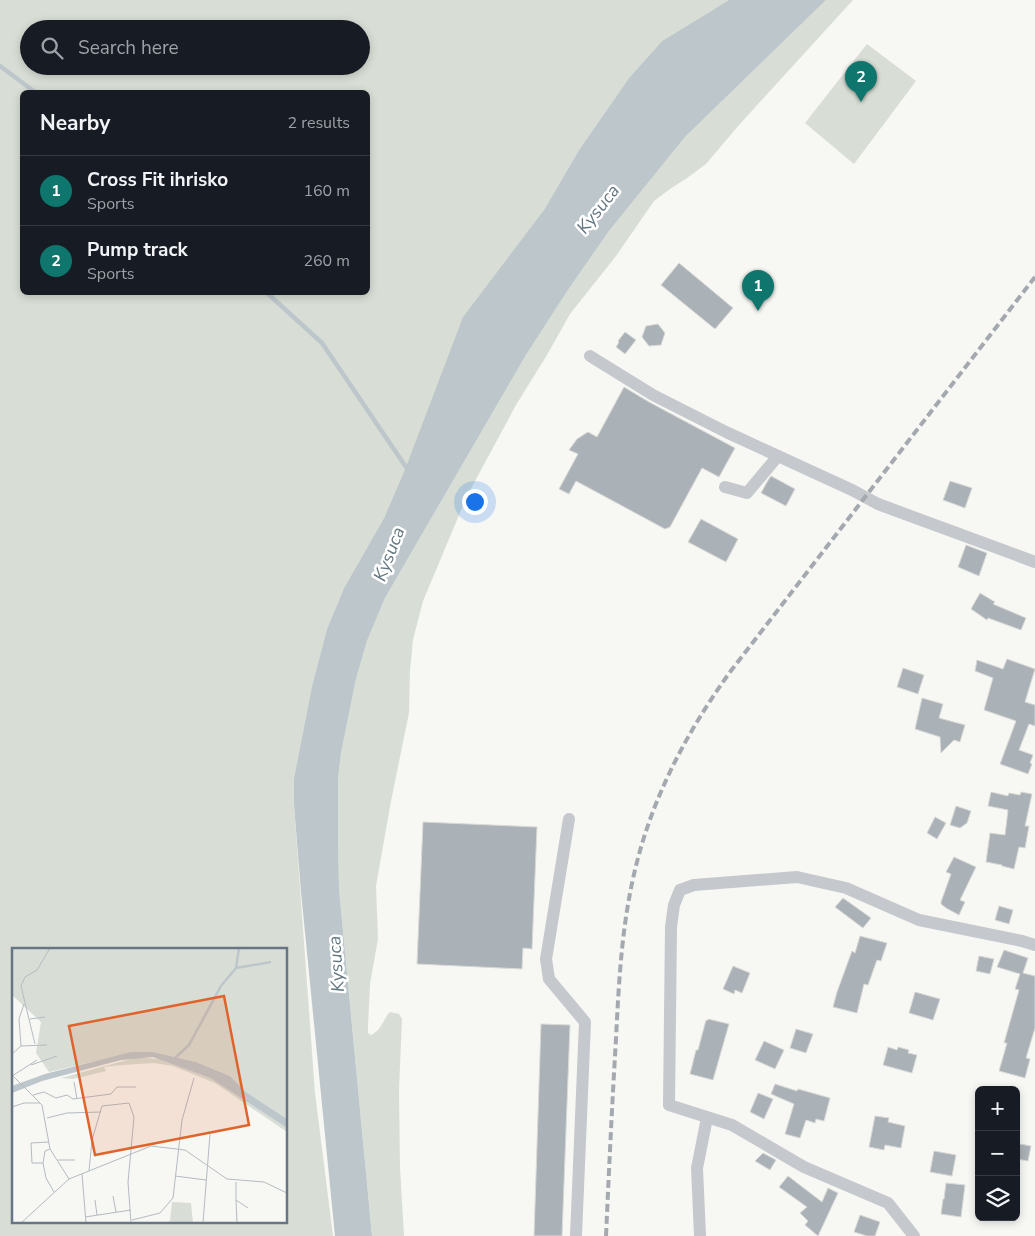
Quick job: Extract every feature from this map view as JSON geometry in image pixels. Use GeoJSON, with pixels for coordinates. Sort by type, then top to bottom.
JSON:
{"type":"FeatureCollection","features":[{"type":"Feature","properties":{"kind":"street"},"geometry":{"type":"LineString","coordinates":[[590,356],[653,395],[878,504],[1035,562]]}},
{"type":"Feature","properties":{"kind":"street"},"geometry":{"type":"LineString","coordinates":[[725,487],[747,493],[778,456]]}},
{"type":"Feature","properties":{"kind":"street"},"geometry":{"type":"LineString","coordinates":[[569,819],[546,959],[549,979],[585,1022],[576,1236]]}},
{"type":"Feature","properties":{"kind":"street"},"geometry":{"type":"LineString","coordinates":[[914,1236],[888,1203],[804,1167],[732,1125],[669,1105],[672,927],[674,905],[680,890],[694,885],[797,877],[846,888],[919,920],[1035,945]]}},
{"type":"Feature","properties":{"kind":"street"},"geometry":{"type":"LineString","coordinates":[[700,1236],[696,1168],[707,1118]]}},
{"type":"Feature","properties":{"kind":"shaded area"},"geometry":{"type":"Polygon","coordinates":[[[0,0],[729,0],[662,41],[629,78],[579,150],[544,210],[406,467],[384,518],[344,588],[327,629],[312,686],[294,778],[294,805],[315,1093],[333,1236],[0,1236],[0,0]]]}},
{"type":"Feature","properties":{"kind":"shaded area"},"geometry":{"type":"Polygon","coordinates":[[[826,0],[853,0],[706,164],[654,201],[616,256],[570,314],[516,405],[467,496],[423,601],[413,640],[409,713],[376,886],[378,939],[370,984],[368,1027],[368,1033],[371,1035],[375,1033],[390,1012],[399,1014],[402,1019],[399,1090],[400,1167],[404,1236],[372,1236],[339,889],[338,837],[338,779],[341,753],[356,679],[367,641],[385,598],[526,355],[609,231],[685,137],[826,0]]]}},
{"type":"Feature","properties":{"kind":"shaded area"},"geometry":{"type":"Polygon","coordinates":[[[867,44],[916,81],[854,164],[805,123],[867,44]]]}},
{"type":"Feature","properties":{"kind":"water","name":"Kysuca"},"geometry":{"type":"Polygon","coordinates":[[[729,0],[826,0],[685,137],[609,231],[526,355],[385,598],[367,641],[356,679],[341,753],[338,779],[338,837],[339,889],[372,1236],[335,1236],[294,805],[294,778],[312,686],[327,629],[344,588],[384,518],[406,467],[463,317],[544,210],[579,150],[629,78],[662,41],[729,0]]]}},
{"type":"Feature","properties":{"kind":"building"},"geometry":{"type":"Polygon","coordinates":[[[679,263],[733,308],[715,329],[661,285],[679,263]]]}},
{"type":"Feature","properties":{"kind":"building"},"geometry":{"type":"Polygon","coordinates":[[[658,324],[665,333],[661,345],[649,346],[642,337],[646,326],[658,324]]]}},
{"type":"Feature","properties":{"kind":"building"},"geometry":{"type":"Polygon","coordinates":[[[625,332],[636,340],[625,354],[616,347],[625,332]]]}},
{"type":"Feature","properties":{"kind":"building"},"geometry":{"type":"Polygon","coordinates":[[[624,387],[735,448],[719,477],[702,468],[670,527],[665,529],[576,481],[569,494],[559,489],[578,454],[569,450],[577,439],[588,432],[597,437],[624,387]]]}},
{"type":"Feature","properties":{"kind":"building"},"geometry":{"type":"Polygon","coordinates":[[[771,476],[795,489],[786,506],[761,493],[771,476]]]}},
{"type":"Feature","properties":{"kind":"building"},"geometry":{"type":"Polygon","coordinates":[[[950,481],[972,488],[965,508],[943,500],[950,481]]]}},
{"type":"Feature","properties":{"kind":"building"},"geometry":{"type":"Polygon","coordinates":[[[701,519],[738,539],[726,562],[688,542],[701,519]]]}},
{"type":"Feature","properties":{"kind":"building"},"geometry":{"type":"Polygon","coordinates":[[[966,545],[987,553],[979,576],[958,567],[966,545]]]}},
{"type":"Feature","properties":{"kind":"building"},"geometry":{"type":"Polygon","coordinates":[[[980,593],[995,602],[993,604],[1026,618],[1021,630],[988,618],[987,620],[971,609],[980,593]]]}},
{"type":"Feature","properties":{"kind":"building"},"geometry":{"type":"Polygon","coordinates":[[[1007,659],[1035,669],[1025,702],[1035,705],[1035,726],[1029,724],[1019,750],[1033,755],[1028,774],[1000,764],[1016,721],[984,710],[993,678],[975,671],[977,660],[1003,669],[1007,659]]]}},
{"type":"Feature","properties":{"kind":"building"},"geometry":{"type":"Polygon","coordinates":[[[903,668],[924,675],[918,694],[897,687],[903,668]]]}},
{"type":"Feature","properties":{"kind":"building"},"geometry":{"type":"Polygon","coordinates":[[[922,698],[943,704],[939,718],[965,725],[960,742],[954,740],[941,753],[940,737],[915,729],[922,698]]]}},
{"type":"Feature","properties":{"kind":"building"},"geometry":{"type":"Polygon","coordinates":[[[991,792],[1008,796],[1009,793],[1020,795],[1021,792],[1032,794],[1025,826],[1029,826],[1025,848],[1019,847],[1014,869],[986,862],[990,833],[1005,835],[1008,810],[988,806],[991,792]]]}},
{"type":"Feature","properties":{"kind":"building"},"geometry":{"type":"Polygon","coordinates":[[[956,806],[971,811],[967,823],[960,828],[950,825],[956,806]]]}},
{"type":"Feature","properties":{"kind":"building"},"geometry":{"type":"Polygon","coordinates":[[[935,817],[946,823],[937,839],[927,833],[935,817]]]}},
{"type":"Feature","properties":{"kind":"building"},"geometry":{"type":"Polygon","coordinates":[[[423,822],[537,827],[532,949],[523,948],[522,969],[417,964],[423,822]]]}},
{"type":"Feature","properties":{"kind":"building"},"geometry":{"type":"Polygon","coordinates":[[[954,857],[976,867],[960,900],[965,902],[959,915],[941,904],[951,874],[946,872],[954,857]]]}},
{"type":"Feature","properties":{"kind":"building"},"geometry":{"type":"Polygon","coordinates":[[[843,898],[871,918],[863,928],[835,907],[843,898]]]}},
{"type":"Feature","properties":{"kind":"building"},"geometry":{"type":"Polygon","coordinates":[[[999,906],[1013,910],[1009,924],[995,920],[999,906]]]}},
{"type":"Feature","properties":{"kind":"building"},"geometry":{"type":"Polygon","coordinates":[[[860,936],[887,943],[881,961],[877,960],[868,985],[864,984],[857,1013],[833,1007],[852,951],[855,953],[860,936]]]}},
{"type":"Feature","properties":{"kind":"building"},"geometry":{"type":"Polygon","coordinates":[[[1004,950],[1028,958],[1023,973],[1035,976],[1035,1028],[1026,1058],[1030,1059],[1025,1078],[999,1071],[1007,1043],[1004,1043],[1019,990],[1015,989],[1020,974],[997,967],[1004,950]]]}},
{"type":"Feature","properties":{"kind":"building"},"geometry":{"type":"Polygon","coordinates":[[[979,956],[994,959],[990,974],[976,971],[979,956]]]}},
{"type":"Feature","properties":{"kind":"building"},"geometry":{"type":"Polygon","coordinates":[[[733,966],[750,973],[742,993],[735,990],[734,994],[723,989],[733,966]]]}},
{"type":"Feature","properties":{"kind":"building"},"geometry":{"type":"Polygon","coordinates":[[[915,992],[940,999],[933,1020],[909,1013],[915,992]]]}},
{"type":"Feature","properties":{"kind":"building"},"geometry":{"type":"Polygon","coordinates":[[[706,1020],[729,1024],[713,1080],[690,1074],[696,1050],[698,1050],[706,1020]]]}},
{"type":"Feature","properties":{"kind":"building"},"geometry":{"type":"Polygon","coordinates":[[[541,1024],[570,1025],[562,1236],[534,1236],[541,1024]]]}},
{"type":"Feature","properties":{"kind":"building"},"geometry":{"type":"Polygon","coordinates":[[[796,1029],[813,1034],[806,1053],[790,1048],[796,1029]]]}},
{"type":"Feature","properties":{"kind":"building"},"geometry":{"type":"Polygon","coordinates":[[[764,1041],[784,1050],[775,1069],[755,1060],[764,1041]]]}},
{"type":"Feature","properties":{"kind":"building"},"geometry":{"type":"Polygon","coordinates":[[[888,1047],[897,1050],[898,1047],[909,1050],[908,1053],[917,1055],[912,1073],[883,1065],[888,1047]]]}},
{"type":"Feature","properties":{"kind":"building"},"geometry":{"type":"Polygon","coordinates":[[[775,1084],[830,1098],[824,1121],[816,1119],[815,1123],[806,1120],[800,1138],[785,1134],[794,1104],[771,1094],[775,1084]]]}},
{"type":"Feature","properties":{"kind":"building"},"geometry":{"type":"Polygon","coordinates":[[[758,1093],[773,1099],[764,1119],[750,1112],[758,1093]]]}},
{"type":"Feature","properties":{"kind":"building"},"geometry":{"type":"Polygon","coordinates":[[[875,1116],[889,1118],[888,1122],[905,1126],[901,1148],[885,1145],[884,1150],[869,1147],[875,1116]]]}},
{"type":"Feature","properties":{"kind":"building"},"geometry":{"type":"Polygon","coordinates":[[[1020,1144],[1031,1146],[1028,1161],[1020,1160],[1020,1144]]]}},
{"type":"Feature","properties":{"kind":"building"},"geometry":{"type":"Polygon","coordinates":[[[934,1151],[956,1155],[952,1176],[930,1172],[934,1151]]]}},
{"type":"Feature","properties":{"kind":"building"},"geometry":{"type":"Polygon","coordinates":[[[763,1153],[776,1160],[770,1170],[755,1161],[763,1153]]]}},
{"type":"Feature","properties":{"kind":"building"},"geometry":{"type":"Polygon","coordinates":[[[788,1176],[822,1202],[828,1188],[838,1193],[818,1236],[805,1225],[808,1221],[800,1213],[807,1207],[779,1187],[788,1176]]]}},
{"type":"Feature","properties":{"kind":"building"},"geometry":{"type":"Polygon","coordinates":[[[946,1183],[965,1185],[961,1217],[941,1214],[946,1183]]]}},
{"type":"Feature","properties":{"kind":"building"},"geometry":{"type":"Polygon","coordinates":[[[860,1215],[880,1222],[875,1236],[854,1232],[860,1215]]]}},
{"type":"Feature","properties":{"kind":"waterway"},"geometry":{"type":"LineString","coordinates":[[0,66],[32,90]]}},
{"type":"Feature","properties":{"kind":"waterway"},"geometry":{"type":"LineString","coordinates":[[269,295],[322,343],[408,470]]}},
{"type":"Feature","properties":{"kind":"railway"},"geometry":{"type":"LineString","coordinates":[[606,1236],[622,948],[628,903],[638,858],[645,833],[664,784],[688,738],[730,672],[1035,277]]}},
{"type":"Feature","properties":{"kind":"place","name":"Pump track"},"geometry":{"type":"Point","coordinates":[861,102]}},
{"type":"Feature","properties":{"kind":"place","name":"Cross Fit ihrisko"},"geometry":{"type":"Point","coordinates":[758,311]}}]}
